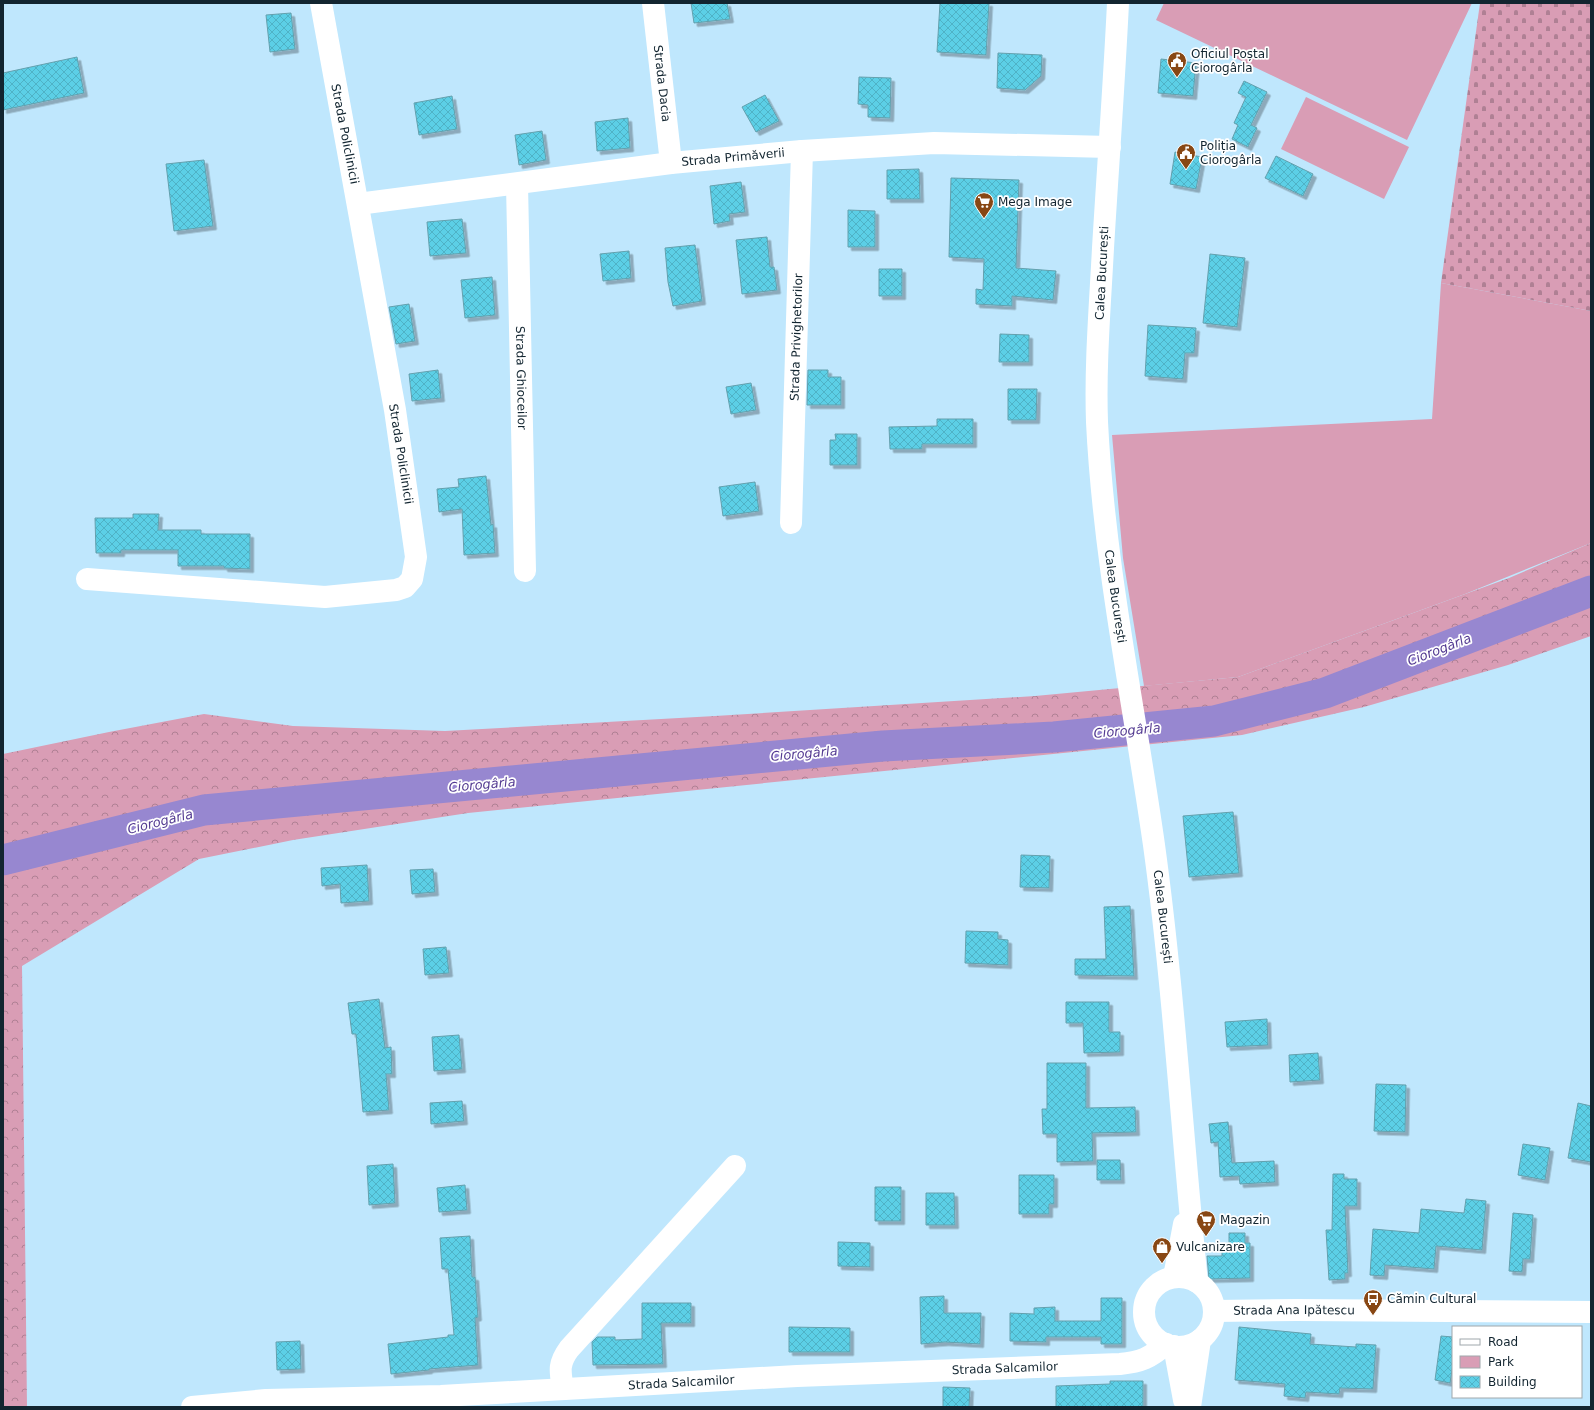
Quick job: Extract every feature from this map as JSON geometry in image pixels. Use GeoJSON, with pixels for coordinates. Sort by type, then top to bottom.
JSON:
{"type":"FeatureCollection","features":[{"type":"Feature","properties":{"kind":"street","name":"Strada Policlinicii"},"geometry":{"type":"LineString","coordinates":[[87,579],[325,597],[396,590],[405,587],[412,579],[416,557],[405,472],[321,3]]}},
{"type":"Feature","properties":{"kind":"street","name":"Strada Dacia"},"geometry":{"type":"LineString","coordinates":[[653,3],[671,163]]}},
{"type":"Feature","properties":{"kind":"street","name":"Calea București"},"geometry":{"type":"LineString","coordinates":[[1118,3],[1099,324],[1097,418],[1100,470],[1122,651],[1146,795],[1168,959],[1187,1187],[1197,1282]]}},
{"type":"Feature","properties":{"kind":"street","name":"Strada Primăverii"},"geometry":{"type":"LineString","coordinates":[[358,204],[671,163],[802,151],[934,143],[1110,147]]}},
{"type":"Feature","properties":{"kind":"street","name":"Strada Privighetorilor"},"geometry":{"type":"LineString","coordinates":[[791,523],[802,151]]}},
{"type":"Feature","properties":{"kind":"street","name":"Strada Ghioceilor"},"geometry":{"type":"LineString","coordinates":[[517,184],[525,572]]}},
{"type":"Feature","properties":{"kind":"street"},"geometry":{"type":"LineString","coordinates":[[563,1389],[560,1367],[562,1360],[569,1349],[735,1166]]}},
{"type":"Feature","properties":{"kind":"street","name":"Calea București"},"geometry":{"type":"LineString","coordinates":[[1174,1277],[1184,1224],[1187,1187]]}},
{"type":"Feature","properties":{"kind":"street"},"geometry":{"type":"LineString","coordinates":[[1190,1407],[1200,1340],[1210,1327],[1214,1311],[1209,1294],[1197,1282],[1190,1278],[1174,1277],[1163,1281],[1153,1288],[1147,1298],[1144,1309],[1145,1321],[1150,1332],[1157,1340],[1170,1345],[1184,1346],[1200,1340]]}},
{"type":"Feature","properties":{"kind":"street","name":"Strada Ana Ipătescu"},"geometry":{"type":"LineString","coordinates":[[1214,1311],[1297,1310],[1591,1312]]}},
{"type":"Feature","properties":{"kind":"street"},"geometry":{"type":"LineString","coordinates":[[1170,1345],[1181,1378],[1185,1407]]}},
{"type":"Feature","properties":{"kind":"street","name":"Strada Salcamilor"},"geometry":{"type":"LineString","coordinates":[[192,1407],[266,1400],[441,1396],[494,1400],[563,1389],[797,1376],[1120,1364],[1137,1362],[1146,1359],[1170,1345]]}},
{"type":"Feature","properties":{"kind":"green space"},"geometry":{"type":"Polygon","coordinates":[[[1164,3],[1472,3],[1407,140],[1156,20],[1164,3]]]}},
{"type":"Feature","properties":{"kind":"green space"},"geometry":{"type":"Polygon","coordinates":[[[1480,3],[1591,3],[1591,311],[1441,283],[1480,3]]]}},
{"type":"Feature","properties":{"kind":"green space"},"geometry":{"type":"Polygon","coordinates":[[[1306,97],[1409,147],[1384,199],[1281,149],[1306,97]]]}},
{"type":"Feature","properties":{"kind":"green space"},"geometry":{"type":"Polygon","coordinates":[[[1441,283],[1591,311],[1591,543],[1465,594],[1238,677],[1144,686],[1123,558],[1112,435],[1432,419],[1441,283]]]}},
{"type":"Feature","properties":{"kind":"green space"},"geometry":{"type":"Polygon","coordinates":[[[1591,543],[1591,636],[1508,665],[1364,707],[1242,735],[468,813],[293,840],[199,859],[22,966],[27,1407],[3,1407],[3,754],[204,714],[293,726],[445,731],[1035,696],[1238,677],[1509,578],[1591,543]]]}},
{"type":"Feature","properties":{"kind":"building"},"geometry":{"type":"Polygon","coordinates":[[[691,3],[727,3],[730,19],[694,23],[691,3]]]}},
{"type":"Feature","properties":{"kind":"building"},"geometry":{"type":"Polygon","coordinates":[[[940,3],[989,3],[986,55],[937,52],[940,3]]]}},
{"type":"Feature","properties":{"kind":"building"},"geometry":{"type":"Polygon","coordinates":[[[291,13],[295,49],[270,52],[266,15],[291,13]]]}},
{"type":"Feature","properties":{"kind":"building"},"geometry":{"type":"Polygon","coordinates":[[[998,53],[1042,55],[1041,76],[1025,90],[997,88],[998,53]]]}},
{"type":"Feature","properties":{"kind":"building"},"geometry":{"type":"Polygon","coordinates":[[[77,57],[84,93],[3,110],[3,73],[77,57]]]}},
{"type":"Feature","properties":{"kind":"building","name":"Oficiul Poștal Ciorogârla"},"geometry":{"type":"Polygon","coordinates":[[[1161,59],[1196,63],[1193,96],[1158,93],[1161,59]]]}},
{"type":"Feature","properties":{"kind":"building"},"geometry":{"type":"Polygon","coordinates":[[[859,77],[891,78],[890,118],[868,117],[868,105],[858,104],[859,77]]]}},
{"type":"Feature","properties":{"kind":"building"},"geometry":{"type":"Polygon","coordinates":[[[1244,81],[1267,92],[1251,125],[1257,128],[1248,147],[1232,139],[1238,125],[1234,123],[1246,97],[1238,93],[1244,81]]]}},
{"type":"Feature","properties":{"kind":"building"},"geometry":{"type":"Polygon","coordinates":[[[765,95],[779,121],[756,132],[742,107],[765,95]]]}},
{"type":"Feature","properties":{"kind":"building"},"geometry":{"type":"Polygon","coordinates":[[[452,96],[457,129],[419,135],[414,103],[452,96]]]}},
{"type":"Feature","properties":{"kind":"building"},"geometry":{"type":"Polygon","coordinates":[[[628,118],[630,148],[597,151],[595,122],[628,118]]]}},
{"type":"Feature","properties":{"kind":"building"},"geometry":{"type":"Polygon","coordinates":[[[542,131],[546,160],[519,165],[515,135],[542,131]]]}},
{"type":"Feature","properties":{"kind":"building","name":"Poliția Ciorogârla"},"geometry":{"type":"Polygon","coordinates":[[[1175,152],[1202,157],[1196,189],[1170,184],[1175,152]]]}},
{"type":"Feature","properties":{"kind":"building"},"geometry":{"type":"Polygon","coordinates":[[[1276,156],[1313,174],[1303,196],[1265,178],[1276,156]]]}},
{"type":"Feature","properties":{"kind":"building"},"geometry":{"type":"Polygon","coordinates":[[[204,160],[213,226],[174,231],[166,164],[204,160]]]}},
{"type":"Feature","properties":{"kind":"building"},"geometry":{"type":"Polygon","coordinates":[[[919,169],[920,199],[887,199],[887,170],[919,169]]]}},
{"type":"Feature","properties":{"kind":"building","name":"Mega Image"},"geometry":{"type":"Polygon","coordinates":[[[951,178],[1019,180],[1016,268],[1056,271],[1053,300],[1012,296],[1012,306],[976,304],[976,289],[983,290],[984,259],[949,257],[951,178]]]}},
{"type":"Feature","properties":{"kind":"building"},"geometry":{"type":"Polygon","coordinates":[[[741,182],[745,212],[729,214],[730,221],[714,224],[710,186],[741,182]]]}},
{"type":"Feature","properties":{"kind":"building"},"geometry":{"type":"Polygon","coordinates":[[[848,210],[875,211],[875,247],[848,247],[848,210]]]}},
{"type":"Feature","properties":{"kind":"building"},"geometry":{"type":"Polygon","coordinates":[[[462,219],[466,253],[430,256],[427,222],[462,219]]]}},
{"type":"Feature","properties":{"kind":"building"},"geometry":{"type":"Polygon","coordinates":[[[767,237],[770,267],[774,267],[777,290],[742,294],[736,240],[767,237]]]}},
{"type":"Feature","properties":{"kind":"building"},"geometry":{"type":"Polygon","coordinates":[[[695,245],[702,301],[673,306],[668,282],[665,248],[695,245]]]}},
{"type":"Feature","properties":{"kind":"building"},"geometry":{"type":"Polygon","coordinates":[[[629,251],[631,278],[603,281],[600,254],[629,251]]]}},
{"type":"Feature","properties":{"kind":"building"},"geometry":{"type":"Polygon","coordinates":[[[1210,254],[1245,258],[1237,327],[1203,323],[1210,254]]]}},
{"type":"Feature","properties":{"kind":"building"},"geometry":{"type":"Polygon","coordinates":[[[879,269],[902,269],[902,296],[879,296],[879,269]]]}},
{"type":"Feature","properties":{"kind":"building"},"geometry":{"type":"Polygon","coordinates":[[[492,277],[495,315],[465,318],[461,280],[492,277]]]}},
{"type":"Feature","properties":{"kind":"building"},"geometry":{"type":"Polygon","coordinates":[[[409,304],[415,341],[396,344],[389,307],[409,304]]]}},
{"type":"Feature","properties":{"kind":"building"},"geometry":{"type":"Polygon","coordinates":[[[1148,325],[1196,328],[1194,353],[1185,353],[1183,379],[1145,376],[1148,325]]]}},
{"type":"Feature","properties":{"kind":"building"},"geometry":{"type":"Polygon","coordinates":[[[1000,334],[1029,335],[1029,362],[999,362],[1000,334]]]}},
{"type":"Feature","properties":{"kind":"building"},"geometry":{"type":"Polygon","coordinates":[[[438,370],[441,398],[412,401],[409,374],[438,370]]]}},
{"type":"Feature","properties":{"kind":"building"},"geometry":{"type":"Polygon","coordinates":[[[808,370],[828,370],[828,377],[841,377],[841,405],[807,405],[808,370]]]}},
{"type":"Feature","properties":{"kind":"building"},"geometry":{"type":"Polygon","coordinates":[[[751,383],[756,410],[731,414],[726,387],[751,383]]]}},
{"type":"Feature","properties":{"kind":"building"},"geometry":{"type":"Polygon","coordinates":[[[1008,389],[1037,389],[1036,420],[1008,420],[1008,389]]]}},
{"type":"Feature","properties":{"kind":"building"},"geometry":{"type":"Polygon","coordinates":[[[937,419],[973,419],[973,444],[922,444],[922,449],[890,449],[889,427],[937,426],[937,419]]]}},
{"type":"Feature","properties":{"kind":"building"},"geometry":{"type":"Polygon","coordinates":[[[835,434],[857,434],[857,465],[830,465],[830,440],[836,440],[835,434]]]}},
{"type":"Feature","properties":{"kind":"building"},"geometry":{"type":"Polygon","coordinates":[[[486,476],[491,525],[493,524],[495,553],[464,555],[462,509],[439,512],[437,489],[459,487],[458,479],[486,476]]]}},
{"type":"Feature","properties":{"kind":"building"},"geometry":{"type":"Polygon","coordinates":[[[755,482],[759,511],[723,516],[719,487],[755,482]]]}},
{"type":"Feature","properties":{"kind":"building"},"geometry":{"type":"Polygon","coordinates":[[[133,514],[159,514],[158,530],[201,530],[201,534],[250,534],[250,569],[224,568],[224,566],[178,566],[178,550],[121,550],[121,553],[96,553],[95,518],[133,518],[133,514]]]}},
{"type":"Feature","properties":{"kind":"building"},"geometry":{"type":"Polygon","coordinates":[[[1233,812],[1239,873],[1189,877],[1183,816],[1233,812]]]}},
{"type":"Feature","properties":{"kind":"building"},"geometry":{"type":"Polygon","coordinates":[[[1021,855],[1050,856],[1049,888],[1020,887],[1021,855]]]}},
{"type":"Feature","properties":{"kind":"building"},"geometry":{"type":"Polygon","coordinates":[[[367,865],[369,901],[341,903],[340,884],[322,886],[321,868],[367,865]]]}},
{"type":"Feature","properties":{"kind":"building"},"geometry":{"type":"Polygon","coordinates":[[[433,869],[435,892],[412,894],[410,870],[433,869]]]}},
{"type":"Feature","properties":{"kind":"building"},"geometry":{"type":"Polygon","coordinates":[[[1130,906],[1134,976],[1075,975],[1075,959],[1106,959],[1104,907],[1130,906]]]}},
{"type":"Feature","properties":{"kind":"building"},"geometry":{"type":"Polygon","coordinates":[[[966,931],[998,932],[998,939],[1008,940],[1008,965],[965,963],[966,931]]]}},
{"type":"Feature","properties":{"kind":"building"},"geometry":{"type":"Polygon","coordinates":[[[446,947],[449,973],[425,975],[423,949],[446,947]]]}},
{"type":"Feature","properties":{"kind":"building"},"geometry":{"type":"Polygon","coordinates":[[[379,999],[385,1048],[391,1047],[392,1074],[386,1074],[389,1110],[363,1112],[356,1034],[352,1034],[348,1003],[379,999]]]}},
{"type":"Feature","properties":{"kind":"building"},"geometry":{"type":"Polygon","coordinates":[[[1066,1002],[1109,1002],[1109,1032],[1120,1032],[1120,1052],[1084,1053],[1083,1023],[1066,1023],[1066,1002]]]}},
{"type":"Feature","properties":{"kind":"building"},"geometry":{"type":"Polygon","coordinates":[[[1267,1019],[1268,1045],[1227,1047],[1225,1022],[1267,1019]]]}},
{"type":"Feature","properties":{"kind":"building"},"geometry":{"type":"Polygon","coordinates":[[[459,1035],[462,1069],[434,1071],[432,1037],[459,1035]]]}},
{"type":"Feature","properties":{"kind":"building"},"geometry":{"type":"Polygon","coordinates":[[[1318,1053],[1320,1080],[1290,1082],[1289,1055],[1318,1053]]]}},
{"type":"Feature","properties":{"kind":"building"},"geometry":{"type":"Polygon","coordinates":[[[1047,1063],[1086,1063],[1086,1108],[1135,1107],[1136,1132],[1092,1133],[1093,1161],[1057,1162],[1057,1134],[1043,1134],[1042,1109],[1047,1109],[1047,1063]]]}},
{"type":"Feature","properties":{"kind":"building"},"geometry":{"type":"Polygon","coordinates":[[[1376,1084],[1406,1085],[1405,1132],[1374,1131],[1376,1084]]]}},
{"type":"Feature","properties":{"kind":"building"},"geometry":{"type":"Polygon","coordinates":[[[462,1101],[464,1121],[431,1124],[430,1103],[462,1101]]]}},
{"type":"Feature","properties":{"kind":"building"},"geometry":{"type":"Polygon","coordinates":[[[1578,1103],[1591,1106],[1591,1162],[1568,1158],[1578,1103]]]}},
{"type":"Feature","properties":{"kind":"building"},"geometry":{"type":"Polygon","coordinates":[[[1228,1122],[1232,1163],[1274,1161],[1275,1182],[1240,1184],[1239,1176],[1220,1177],[1218,1142],[1211,1143],[1209,1124],[1228,1122]]]}},
{"type":"Feature","properties":{"kind":"building"},"geometry":{"type":"Polygon","coordinates":[[[1523,1144],[1550,1148],[1545,1180],[1518,1175],[1523,1144]]]}},
{"type":"Feature","properties":{"kind":"building"},"geometry":{"type":"Polygon","coordinates":[[[1097,1160],[1120,1160],[1121,1180],[1097,1180],[1097,1160]]]}},
{"type":"Feature","properties":{"kind":"building"},"geometry":{"type":"Polygon","coordinates":[[[393,1164],[395,1203],[369,1205],[367,1166],[393,1164]]]}},
{"type":"Feature","properties":{"kind":"building"},"geometry":{"type":"Polygon","coordinates":[[[1333,1174],[1344,1174],[1344,1179],[1357,1179],[1357,1206],[1345,1206],[1348,1273],[1345,1273],[1345,1279],[1329,1280],[1326,1230],[1332,1230],[1333,1174]]]}},
{"type":"Feature","properties":{"kind":"building"},"geometry":{"type":"Polygon","coordinates":[[[1019,1175],[1054,1175],[1054,1204],[1049,1204],[1049,1214],[1019,1214],[1019,1175]]]}},
{"type":"Feature","properties":{"kind":"building"},"geometry":{"type":"Polygon","coordinates":[[[465,1185],[467,1210],[439,1212],[437,1188],[465,1185]]]}},
{"type":"Feature","properties":{"kind":"building"},"geometry":{"type":"Polygon","coordinates":[[[875,1187],[901,1187],[901,1221],[875,1221],[875,1187]]]}},
{"type":"Feature","properties":{"kind":"building"},"geometry":{"type":"Polygon","coordinates":[[[926,1193],[954,1193],[955,1225],[926,1225],[926,1193]]]}},
{"type":"Feature","properties":{"kind":"building"},"geometry":{"type":"Polygon","coordinates":[[[1466,1199],[1486,1201],[1482,1250],[1436,1246],[1434,1269],[1385,1265],[1384,1276],[1370,1275],[1373,1229],[1419,1233],[1421,1209],[1464,1213],[1466,1199]]]}},
{"type":"Feature","properties":{"kind":"building"},"geometry":{"type":"Polygon","coordinates":[[[1513,1213],[1533,1215],[1530,1259],[1523,1259],[1522,1272],[1509,1271],[1513,1213]]]}},
{"type":"Feature","properties":{"kind":"building"},"geometry":{"type":"Polygon","coordinates":[[[1229,1233],[1245,1233],[1245,1243],[1250,1243],[1250,1278],[1209,1279],[1207,1256],[1222,1256],[1222,1249],[1229,1248],[1229,1233]]]}},
{"type":"Feature","properties":{"kind":"building"},"geometry":{"type":"Polygon","coordinates":[[[470,1236],[472,1277],[475,1277],[478,1317],[475,1318],[478,1365],[391,1374],[388,1344],[454,1335],[448,1269],[442,1269],[440,1238],[470,1236]]]}},
{"type":"Feature","properties":{"kind":"building"},"geometry":{"type":"Polygon","coordinates":[[[838,1242],[870,1243],[870,1267],[838,1266],[838,1242]]]}},
{"type":"Feature","properties":{"kind":"building"},"geometry":{"type":"Polygon","coordinates":[[[944,1296],[944,1313],[981,1313],[980,1344],[945,1342],[921,1344],[920,1297],[944,1296]]]}},
{"type":"Feature","properties":{"kind":"building"},"geometry":{"type":"Polygon","coordinates":[[[1101,1298],[1122,1298],[1122,1344],[1101,1344],[1101,1337],[1046,1337],[1046,1342],[1010,1341],[1010,1313],[1034,1314],[1034,1308],[1055,1307],[1055,1321],[1101,1321],[1101,1298]]]}},
{"type":"Feature","properties":{"kind":"building"},"geometry":{"type":"Polygon","coordinates":[[[642,1303],[691,1303],[691,1323],[661,1323],[663,1364],[593,1365],[592,1342],[597,1337],[615,1337],[615,1340],[642,1339],[642,1303]]]}},
{"type":"Feature","properties":{"kind":"building"},"geometry":{"type":"Polygon","coordinates":[[[789,1327],[850,1328],[850,1352],[789,1352],[789,1327]]]}},
{"type":"Feature","properties":{"kind":"building"},"geometry":{"type":"Polygon","coordinates":[[[1239,1327],[1311,1334],[1310,1344],[1356,1347],[1356,1344],[1376,1345],[1373,1389],[1340,1388],[1339,1394],[1306,1392],[1305,1398],[1284,1396],[1285,1384],[1235,1380],[1239,1327]]]}},
{"type":"Feature","properties":{"kind":"building"},"geometry":{"type":"Polygon","coordinates":[[[1441,1336],[1452,1337],[1452,1370],[1450,1383],[1435,1380],[1441,1336]]]}},
{"type":"Feature","properties":{"kind":"building"},"geometry":{"type":"Polygon","coordinates":[[[300,1341],[301,1369],[277,1370],[276,1342],[300,1341]]]}},
{"type":"Feature","properties":{"kind":"building"},"geometry":{"type":"Polygon","coordinates":[[[1110,1381],[1143,1381],[1143,1407],[1056,1407],[1056,1386],[1110,1384],[1110,1381]]]}},
{"type":"Feature","properties":{"kind":"building"},"geometry":{"type":"Polygon","coordinates":[[[943,1387],[970,1388],[969,1407],[943,1407],[943,1387]]]}},
{"type":"Feature","properties":{"kind":"waterway","name":"Ciorogârla"},"geometry":{"type":"LineString","coordinates":[[3,860],[204,810],[883,746],[1054,737],[1214,721],[1325,693],[1591,591]]}},
{"type":"Feature","properties":{"kind":"place","name":"Oficiul Poștal Ciorogârla"},"geometry":{"type":"Point","coordinates":[1177,78]}},
{"type":"Feature","properties":{"kind":"place","name":"Poliția Ciorogârla"},"geometry":{"type":"Point","coordinates":[1186,170]}},
{"type":"Feature","properties":{"kind":"place","name":"Mega Image"},"geometry":{"type":"Point","coordinates":[984,219]}},
{"type":"Feature","properties":{"kind":"place","name":"Magazin"},"geometry":{"type":"Point","coordinates":[1206,1237]}},
{"type":"Feature","properties":{"kind":"place","name":"Vulcanizare"},"geometry":{"type":"Point","coordinates":[1162,1264]}},
{"type":"Feature","properties":{"kind":"place","name":"Cămin Cultural"},"geometry":{"type":"Point","coordinates":[1373,1316]}}]}
